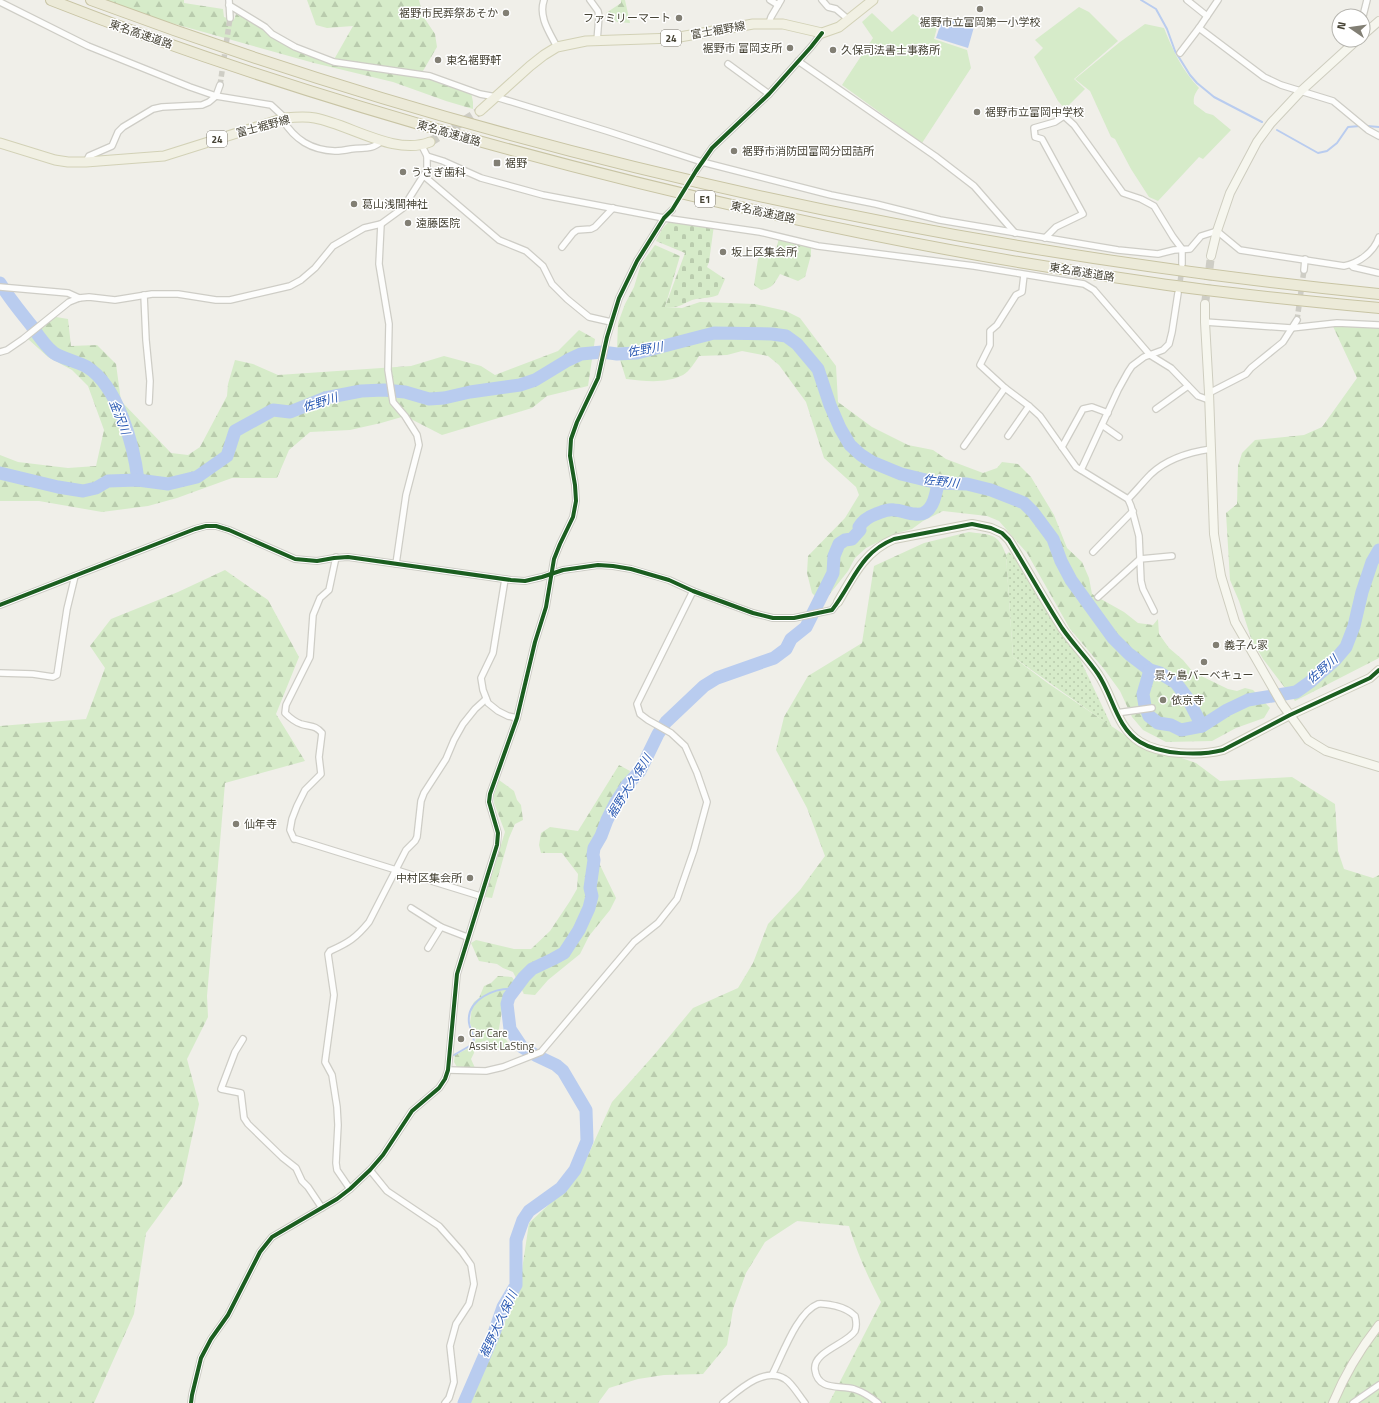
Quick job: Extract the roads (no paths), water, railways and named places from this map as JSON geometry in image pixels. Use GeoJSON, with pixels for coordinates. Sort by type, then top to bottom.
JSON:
{"type":"FeatureCollection","features":[{"type":"Feature","properties":{"kind":"highway","name":"東名高速道路"},"geometry":{"type":"LineString","coordinates":[[51,0],[106,22],[286,84],[385,114],[583,170],[697,198],[885,238],[1062,269],[1219,292],[1379,308]]}},
{"type":"Feature","properties":{"kind":"highway","name":"東名高速道路"},"geometry":{"type":"LineString","coordinates":[[91,0],[250,56],[452,118],[626,164],[726,188],[836,212],[983,240],[1164,268],[1302,286],[1379,294]]}},
{"type":"Feature","properties":{"kind":"main road"},"geometry":{"type":"LineString","coordinates":[[822,33],[839,28],[873,0]]}},
{"type":"Feature","properties":{"kind":"main road","name":"富士裾野線"},"geometry":{"type":"LineString","coordinates":[[480,110],[544,55],[557,47],[570,44],[597,41],[674,38],[753,24],[769,23],[783,24],[822,33]]}},
{"type":"Feature","properties":{"kind":"main road","name":"富士裾野線"},"geometry":{"type":"LineString","coordinates":[[0,143],[55,160],[68,162],[164,156],[283,119],[299,117],[315,118],[382,140],[409,147],[426,144]]}},
{"type":"Feature","properties":{"kind":"street"},"geometry":{"type":"LineString","coordinates":[[544,0],[541,11],[543,20],[557,47]]}},
{"type":"Feature","properties":{"kind":"street"},"geometry":{"type":"LineString","coordinates":[[590,0],[598,11],[599,16],[597,41]]}},
{"type":"Feature","properties":{"kind":"street"},"geometry":{"type":"LineString","coordinates":[[769,23],[779,3],[770,0]]}},
{"type":"Feature","properties":{"kind":"street"},"geometry":{"type":"LineString","coordinates":[[822,0],[828,7],[836,8],[849,20]]}},
{"type":"Feature","properties":{"kind":"street"},"geometry":{"type":"LineString","coordinates":[[1187,0],[1207,16]]}},
{"type":"Feature","properties":{"kind":"street"},"geometry":{"type":"LineString","coordinates":[[1180,52],[1218,0]]}},
{"type":"Feature","properties":{"kind":"street"},"geometry":{"type":"LineString","coordinates":[[0,2],[88,46],[190,87],[216,96],[272,105],[283,119],[289,130],[307,145],[320,149],[336,151],[373,148],[382,140]]}},
{"type":"Feature","properties":{"kind":"street"},"geometry":{"type":"LineString","coordinates":[[229,3],[230,18]]}},
{"type":"Feature","properties":{"kind":"street"},"geometry":{"type":"LineString","coordinates":[[229,3],[272,34],[295,47],[334,62],[430,76],[480,94],[496,97],[702,162],[831,195],[876,204],[940,220],[1118,250],[1158,254],[1182,249],[1190,249],[1201,236],[1217,231]]}},
{"type":"Feature","properties":{"kind":"street"},"geometry":{"type":"LineString","coordinates":[[1371,28],[1379,21]]}},
{"type":"Feature","properties":{"kind":"street"},"geometry":{"type":"LineString","coordinates":[[1199,28],[1264,77],[1300,91],[1334,101],[1368,130],[1379,136]]}},
{"type":"Feature","properties":{"kind":"street"},"geometry":{"type":"LineString","coordinates":[[696,171],[712,148],[768,94],[822,33]]}},
{"type":"Feature","properties":{"kind":"street"},"geometry":{"type":"LineString","coordinates":[[1211,256],[1217,231],[1230,193],[1258,142],[1271,123],[1300,91],[1348,48]]}},
{"type":"Feature","properties":{"kind":"street"},"geometry":{"type":"LineString","coordinates":[[798,61],[935,156],[974,186],[1016,233]]}},
{"type":"Feature","properties":{"kind":"street"},"geometry":{"type":"LineString","coordinates":[[728,64],[768,94]]}},
{"type":"Feature","properties":{"kind":"street"},"geometry":{"type":"LineString","coordinates":[[86,162],[89,156],[112,146],[118,132],[123,127],[153,110],[172,106],[202,105],[209,102],[216,96],[220,85]]}},
{"type":"Feature","properties":{"kind":"street"},"geometry":{"type":"LineString","coordinates":[[1045,238],[1056,227],[1083,214],[1042,139],[1035,137],[1034,128],[1055,122],[1064,116],[1074,125],[1123,193],[1141,198],[1154,206],[1182,249],[1182,264]]}},
{"type":"Feature","properties":{"kind":"street"},"geometry":{"type":"LineString","coordinates":[[0,352],[7,350],[23,339],[69,302],[79,298],[89,297],[115,300],[152,294],[178,294],[216,300],[230,300],[290,286],[301,280],[315,268],[333,246],[364,228],[380,224],[402,208],[427,170],[426,144]]}},
{"type":"Feature","properties":{"kind":"street"},"geometry":{"type":"LineString","coordinates":[[427,156],[443,161],[481,178],[544,195],[664,218],[760,232],[818,246],[974,266],[1084,284],[1094,290],[1150,355],[1171,368],[1198,396],[1209,397],[1246,374],[1282,342],[1297,320]]}},
{"type":"Feature","properties":{"kind":"street"},"geometry":{"type":"LineString","coordinates":[[424,176],[500,240],[526,251],[543,266],[552,284],[567,299],[589,316],[611,322]]}},
{"type":"Feature","properties":{"kind":"street"},"geometry":{"type":"LineString","coordinates":[[562,247],[577,230],[590,230],[614,208]]}},
{"type":"Feature","properties":{"kind":"street"},"geometry":{"type":"LineString","coordinates":[[191,1403],[201,1358],[211,1339],[228,1315],[260,1252],[272,1237],[322,1208],[350,1189],[383,1156],[412,1112],[439,1088],[445,1079],[448,1070],[457,974],[467,937],[497,845],[498,833],[489,802],[490,794],[517,718],[535,642],[546,607],[554,559],[573,517],[576,501],[570,456],[571,439],[576,422],[598,378],[607,337],[619,298],[638,261],[664,218],[672,210]]}},
{"type":"Feature","properties":{"kind":"street"},"geometry":{"type":"LineString","coordinates":[[380,224],[380,264],[388,324],[388,370],[393,402],[405,416],[416,435],[419,445],[406,495],[396,564]]}},
{"type":"Feature","properties":{"kind":"street"},"geometry":{"type":"LineString","coordinates":[[1217,231],[1240,250],[1344,266],[1351,264],[1368,254],[1379,237]]}},
{"type":"Feature","properties":{"kind":"street"},"geometry":{"type":"LineString","coordinates":[[1304,270],[1305,259]]}},
{"type":"Feature","properties":{"kind":"street"},"geometry":{"type":"LineString","coordinates":[[1351,264],[1353,268],[1379,273]]}},
{"type":"Feature","properties":{"kind":"street"},"geometry":{"type":"LineString","coordinates":[[1024,275],[1022,292],[1016,295],[997,325],[990,331],[990,345],[980,365],[1005,388],[1040,416],[1076,467],[1128,499],[1133,511],[1139,536],[1141,581],[1143,589],[1154,611]]}},
{"type":"Feature","properties":{"kind":"street"},"geometry":{"type":"LineString","coordinates":[[0,287],[68,293],[79,298]]}},
{"type":"Feature","properties":{"kind":"street"},"geometry":{"type":"LineString","coordinates":[[1081,470],[1118,390],[1132,366],[1144,357],[1163,350],[1169,344],[1178,293]]}},
{"type":"Feature","properties":{"kind":"street"},"geometry":{"type":"LineString","coordinates":[[144,295],[150,381],[149,402]]}},
{"type":"Feature","properties":{"kind":"street"},"geometry":{"type":"LineString","coordinates":[[1205,304],[1214,534],[1221,576],[1235,622],[1282,704],[1308,740],[1326,751],[1376,766]]}},
{"type":"Feature","properties":{"kind":"street"},"geometry":{"type":"LineString","coordinates":[[1205,322],[1291,328],[1337,323],[1379,325]]}},
{"type":"Feature","properties":{"kind":"street"},"geometry":{"type":"LineString","coordinates":[[1156,409],[1188,386]]}},
{"type":"Feature","properties":{"kind":"street"},"geometry":{"type":"LineString","coordinates":[[964,446],[1005,388]]}},
{"type":"Feature","properties":{"kind":"street"},"geometry":{"type":"LineString","coordinates":[[1008,436],[1029,406]]}},
{"type":"Feature","properties":{"kind":"street"},"geometry":{"type":"LineString","coordinates":[[1062,447],[1083,409],[1092,407],[1108,413]]}},
{"type":"Feature","properties":{"kind":"street"},"geometry":{"type":"LineString","coordinates":[[1102,425],[1119,437]]}},
{"type":"Feature","properties":{"kind":"street"},"geometry":{"type":"LineString","coordinates":[[1128,499],[1152,473],[1176,458],[1211,449]]}},
{"type":"Feature","properties":{"kind":"street"},"geometry":{"type":"LineString","coordinates":[[1093,552],[1133,511]]}},
{"type":"Feature","properties":{"kind":"street"},"geometry":{"type":"LineString","coordinates":[[0,605],[195,529],[206,526],[216,526],[229,530],[296,559],[317,561],[348,557],[505,579],[525,580],[542,577],[552,573],[598,565],[613,566],[631,569],[669,580],[692,591],[753,613],[773,618],[794,618],[832,610],[862,563],[871,552],[883,544],[894,539],[972,524],[991,528],[1002,533],[1009,540],[1063,629],[1099,675],[1116,713],[1126,729],[1141,743],[1168,751],[1198,754],[1213,753],[1223,750],[1290,715],[1370,678],[1379,670]]}},
{"type":"Feature","properties":{"kind":"street"},"geometry":{"type":"LineString","coordinates":[[1098,597],[1140,559],[1172,556]]}},
{"type":"Feature","properties":{"kind":"street"},"geometry":{"type":"LineString","coordinates":[[336,558],[328,590],[320,598],[313,615],[310,657],[286,705],[285,713],[292,720],[302,725],[317,727],[322,732],[319,757],[321,774],[305,790],[292,819],[290,830],[295,839],[480,896]]}},
{"type":"Feature","properties":{"kind":"street"},"geometry":{"type":"LineString","coordinates":[[0,673],[33,674],[53,677],[57,675],[67,609],[75,576]]}},
{"type":"Feature","properties":{"kind":"street"},"geometry":{"type":"LineString","coordinates":[[505,579],[493,653],[481,678],[483,690],[488,703],[498,711],[517,718]]}},
{"type":"Feature","properties":{"kind":"street"},"geometry":{"type":"LineString","coordinates":[[448,1070],[486,1071],[503,1067],[541,1052],[634,942],[658,923],[677,899],[694,850],[707,802],[697,773],[685,746],[671,733],[640,714],[637,704],[692,591]]}},
{"type":"Feature","properties":{"kind":"street"},"geometry":{"type":"LineString","coordinates":[[350,1189],[337,1170],[338,1125],[336,1107],[332,1075],[325,1062],[334,995],[328,954],[330,951],[346,944],[369,922],[406,850],[415,841],[417,836],[421,801],[424,793],[446,759],[463,724],[475,709],[486,699]]}},
{"type":"Feature","properties":{"kind":"street"},"geometry":{"type":"LineString","coordinates":[[1116,713],[1133,712],[1152,708]]}},
{"type":"Feature","properties":{"kind":"street"},"geometry":{"type":"LineString","coordinates":[[411,908],[441,927],[467,937]]}},
{"type":"Feature","properties":{"kind":"street"},"geometry":{"type":"LineString","coordinates":[[428,948],[441,927]]}},
{"type":"Feature","properties":{"kind":"street"},"geometry":{"type":"LineString","coordinates":[[243,1039],[235,1052],[221,1089],[241,1092],[244,1118],[248,1124],[282,1157],[296,1168],[302,1181],[308,1187],[322,1208]]}},
{"type":"Feature","properties":{"kind":"street"},"geometry":{"type":"LineString","coordinates":[[370,1170],[387,1191],[439,1226],[462,1252],[471,1265],[474,1284],[469,1304],[456,1324],[450,1346],[454,1382],[449,1398],[445,1403]]}},
{"type":"Feature","properties":{"kind":"street"},"geometry":{"type":"LineString","coordinates":[[772,1375],[795,1329],[802,1317],[811,1308],[819,1304],[847,1309],[855,1316],[855,1331],[848,1338],[823,1353],[814,1368],[820,1383],[826,1386],[856,1390],[869,1396],[878,1403]]}},
{"type":"Feature","properties":{"kind":"street"},"geometry":{"type":"LineString","coordinates":[[1333,1403],[1344,1377],[1379,1325]]}},
{"type":"Feature","properties":{"kind":"street"},"geometry":{"type":"LineString","coordinates":[[723,1403],[750,1382],[769,1375],[776,1375],[786,1380],[805,1403]]}},
{"type":"Feature","properties":{"kind":"street"},"geometry":{"type":"LineString","coordinates":[[1352,1403],[1379,1385]]}},
{"type":"Feature","properties":{"kind":"water"},"geometry":{"type":"Polygon","coordinates":[[[943,17],[974,27],[968,48],[936,38],[943,17]]]}},
{"type":"Feature","properties":{"kind":"waterway"},"geometry":{"type":"LineString","coordinates":[[1141,0],[1156,9],[1167,29],[1175,51],[1190,75],[1197,83],[1214,97],[1262,122]]}},
{"type":"Feature","properties":{"kind":"waterway"},"geometry":{"type":"LineString","coordinates":[[1277,130],[1318,153],[1327,151],[1337,143],[1348,127],[1360,126]]}},
{"type":"Feature","properties":{"kind":"waterway"},"geometry":{"type":"LineString","coordinates":[[1367,126],[1379,127]]}},
{"type":"Feature","properties":{"kind":"waterway","name":"金沢川"},"geometry":{"type":"LineString","coordinates":[[0,283],[42,340],[54,353],[87,367],[98,376],[107,388],[116,402],[123,418],[133,451],[138,480]]}},
{"type":"Feature","properties":{"kind":"waterway","name":"佐野川"},"geometry":{"type":"LineString","coordinates":[[0,473],[58,487],[83,491],[96,488],[108,481],[138,480],[168,484],[197,477],[227,456],[235,431],[273,410],[290,412],[325,398],[361,391],[384,390],[405,392],[429,399],[444,398],[470,392],[520,385],[535,380],[581,354],[602,352],[617,354],[637,353],[714,333],[772,334],[786,336],[797,344],[818,369],[830,405],[840,428],[850,445],[861,455],[872,462],[901,474],[938,483],[967,484],[991,490],[1024,503],[1033,512],[1053,539],[1061,561],[1071,580],[1113,638],[1129,654],[1150,670],[1160,673],[1176,683],[1188,699],[1202,726]]}},
{"type":"Feature","properties":{"kind":"waterway","name":"裾野大久保川"},"geometry":{"type":"LineString","coordinates":[[464,1403],[493,1336],[503,1307],[516,1285],[516,1240],[523,1220],[529,1211],[561,1188],[575,1170],[587,1141],[586,1110],[563,1071],[556,1065],[522,1047],[510,1029],[507,1004],[509,997],[532,969],[564,953],[579,930],[589,908],[592,896],[590,888],[594,848],[616,802],[627,785],[640,771],[658,734],[666,722],[704,686],[717,678],[774,658],[786,649],[791,639],[806,627],[833,573],[834,556],[839,544],[845,540],[852,539],[860,530],[859,527],[862,522],[873,515],[889,510],[897,510],[915,514],[925,512],[932,504],[938,483]]}},
{"type":"Feature","properties":{"kind":"waterway","name":"佐野川"},"geometry":{"type":"LineString","coordinates":[[1150,670],[1143,694],[1145,706],[1149,716],[1158,723],[1171,725],[1181,730],[1202,726],[1227,710],[1248,700],[1296,692],[1335,660],[1346,647],[1354,626],[1362,592],[1372,562],[1379,550]]}},
{"type":"Feature","properties":{"kind":"waterway"},"geometry":{"type":"LineString","coordinates":[[454,1055],[473,1044],[474,1038],[469,1023],[469,1015],[472,1007],[477,1001],[484,996],[499,990],[515,989]]}},
{"type":"Feature","properties":{"kind":"tunnel"},"geometry":{"type":"LineString","coordinates":[[220,85],[230,18]]}},
{"type":"Feature","properties":{"kind":"tunnel"},"geometry":{"type":"LineString","coordinates":[[430,142],[480,111]]}},
{"type":"Feature","properties":{"kind":"tunnel"},"geometry":{"type":"LineString","coordinates":[[672,210],[696,171]]}},
{"type":"Feature","properties":{"kind":"tunnel"},"geometry":{"type":"LineString","coordinates":[[1205,304],[1211,256]]}},
{"type":"Feature","properties":{"kind":"tunnel"},"geometry":{"type":"LineString","coordinates":[[1179,289],[1182,269]]}},
{"type":"Feature","properties":{"kind":"tunnel"},"geometry":{"type":"LineString","coordinates":[[1297,320],[1304,270]]}},
{"type":"Feature","properties":{"kind":"place","name":"裾野市立富岡第一小学校"},"geometry":{"type":"Point","coordinates":[980,9]}},
{"type":"Feature","properties":{"kind":"place","name":"裾野市民葬祭あそか"},"geometry":{"type":"Point","coordinates":[506,13]}},
{"type":"Feature","properties":{"kind":"place","name":"ファミリーマート"},"geometry":{"type":"Point","coordinates":[679,18]}},
{"type":"Feature","properties":{"kind":"place","name":"裾野市 富岡支所"},"geometry":{"type":"Point","coordinates":[790,48]}},
{"type":"Feature","properties":{"kind":"place","name":"久保司法書士事務所"},"geometry":{"type":"Point","coordinates":[833,50]}},
{"type":"Feature","properties":{"kind":"place","name":"東名裾野軒"},"geometry":{"type":"Point","coordinates":[438,60]}},
{"type":"Feature","properties":{"kind":"place","name":"裾野市立富岡中学校"},"geometry":{"type":"Point","coordinates":[977,112]}},
{"type":"Feature","properties":{"kind":"place","name":"裾野市消防団富岡分団詰所"},"geometry":{"type":"Point","coordinates":[734,151]}},
{"type":"Feature","properties":{"kind":"place","name":"裾野"},"geometry":{"type":"Point","coordinates":[497,163]}},
{"type":"Feature","properties":{"kind":"place","name":"うさぎ歯科"},"geometry":{"type":"Point","coordinates":[403,172]}},
{"type":"Feature","properties":{"kind":"place","name":"葛山浅間神社"},"geometry":{"type":"Point","coordinates":[354,204]}},
{"type":"Feature","properties":{"kind":"place","name":"遠藤医院"},"geometry":{"type":"Point","coordinates":[408,223]}},
{"type":"Feature","properties":{"kind":"place","name":"坂上区集会所"},"geometry":{"type":"Point","coordinates":[723,252]}},
{"type":"Feature","properties":{"kind":"place","name":"義子ん家"},"geometry":{"type":"Point","coordinates":[1216,645]}},
{"type":"Feature","properties":{"kind":"place","name":"景ヶ島バーベキュー"},"geometry":{"type":"Point","coordinates":[1204,662]}},
{"type":"Feature","properties":{"kind":"place","name":"依京寺"},"geometry":{"type":"Point","coordinates":[1163,700]}},
{"type":"Feature","properties":{"kind":"place","name":"仙年寺"},"geometry":{"type":"Point","coordinates":[236,824]}},
{"type":"Feature","properties":{"kind":"place","name":"中村区集会所"},"geometry":{"type":"Point","coordinates":[470,878]}},
{"type":"Feature","properties":{"kind":"place","name":"Car Care Assist LaSting"},"geometry":{"type":"Point","coordinates":[461,1039]}}]}
